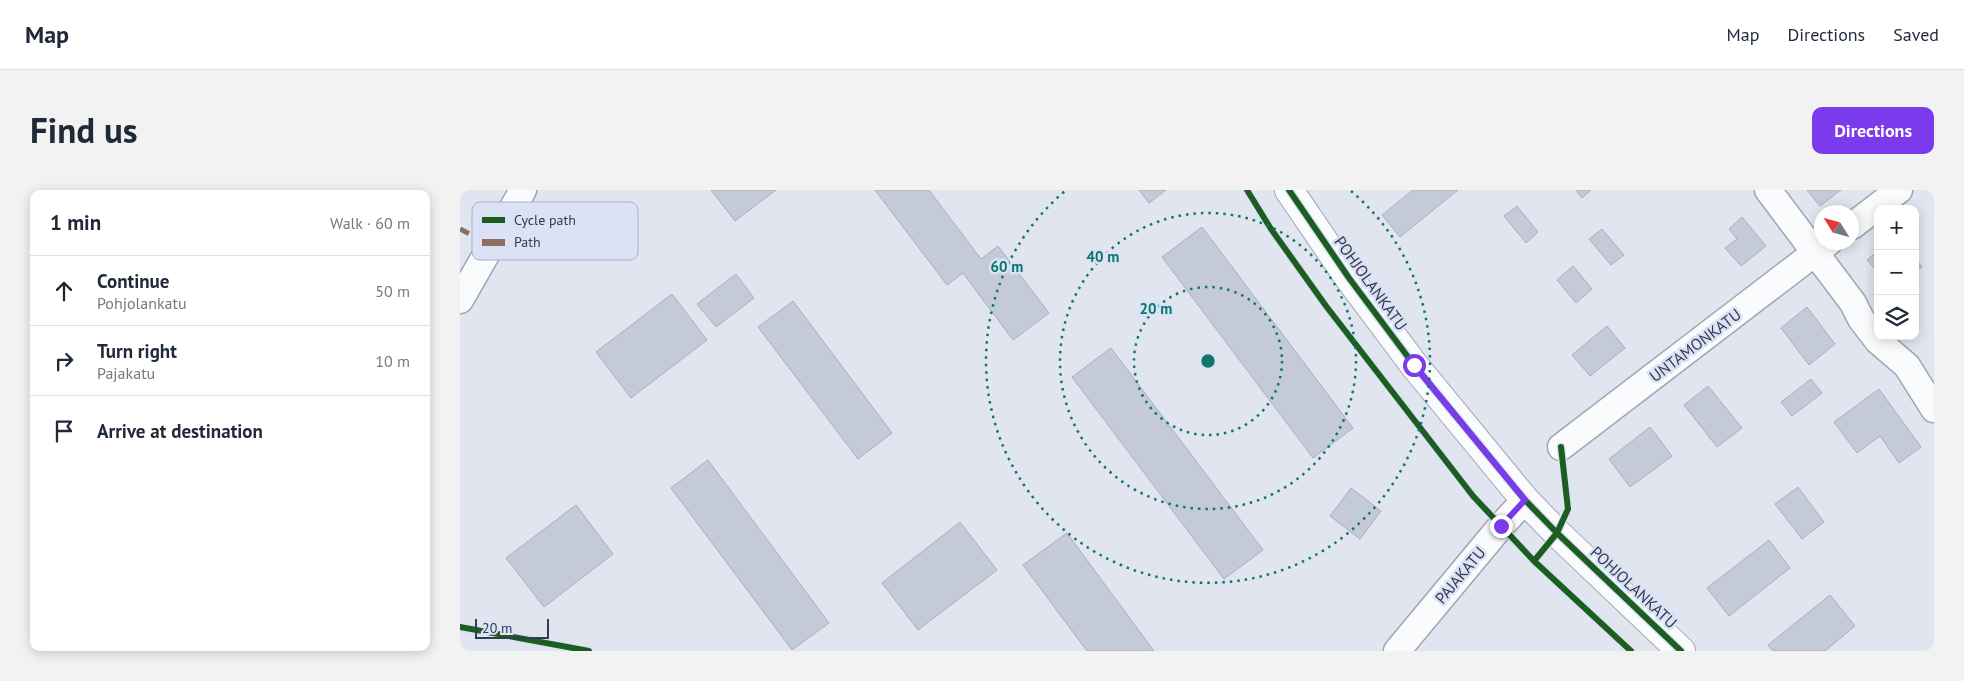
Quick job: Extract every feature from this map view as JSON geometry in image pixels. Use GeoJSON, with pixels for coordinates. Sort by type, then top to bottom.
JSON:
{"type":"FeatureCollection","features":[{"type":"Feature","properties":{"kind":"street"},"geometry":{"type":"LineString","coordinates":[[515,202],[523,190]]}},
{"type":"Feature","properties":{"kind":"street","name":"POHJOLANKATU"},"geometry":{"type":"LineString","coordinates":[[1289,190],[1349,278],[1408,357],[1525,500],[1681,651]]}},
{"type":"Feature","properties":{"kind":"street"},"geometry":{"type":"LineString","coordinates":[[1768,190],[1814,239]]}},
{"type":"Feature","properties":{"kind":"street"},"geometry":{"type":"LineString","coordinates":[[1859,221],[1899,190]]}},
{"type":"Feature","properties":{"kind":"street","name":"UNTAMONKATU"},"geometry":{"type":"LineString","coordinates":[[1562,447],[1820,250]]}},
{"type":"Feature","properties":{"kind":"street"},"geometry":{"type":"LineString","coordinates":[[1824,250],[1861,320],[1878,341],[1907,366],[1934,409]]}},
{"type":"Feature","properties":{"kind":"street"},"geometry":{"type":"LineString","coordinates":[[460,300],[471,266]]}},
{"type":"Feature","properties":{"kind":"street","name":"PAJAKATU"},"geometry":{"type":"LineString","coordinates":[[1397,651],[1525,500]]}},
{"type":"Feature","properties":{"kind":"building"},"geometry":{"type":"Polygon","coordinates":[[[711,190],[776,190],[735,221],[711,190]]]}},
{"type":"Feature","properties":{"kind":"building"},"geometry":{"type":"Polygon","coordinates":[[[875,190],[929,190],[981,259],[998,246],[1049,313],[1013,340],[963,273],[947,285],[875,190]]]}},
{"type":"Feature","properties":{"kind":"building"},"geometry":{"type":"Polygon","coordinates":[[[1139,190],[1166,190],[1149,203],[1139,190]]]}},
{"type":"Feature","properties":{"kind":"building"},"geometry":{"type":"Polygon","coordinates":[[[1413,190],[1458,190],[1400,237],[1382,215],[1413,190]]]}},
{"type":"Feature","properties":{"kind":"building"},"geometry":{"type":"Polygon","coordinates":[[[1576,190],[1591,190],[1582,198],[1576,190]]]}},
{"type":"Feature","properties":{"kind":"building"},"geometry":{"type":"Polygon","coordinates":[[[1807,190],[1841,190],[1821,205],[1819,205],[1807,190]]]}},
{"type":"Feature","properties":{"kind":"building"},"geometry":{"type":"Polygon","coordinates":[[[1517,206],[1538,232],[1526,243],[1504,216],[1517,206]]]}},
{"type":"Feature","properties":{"kind":"building"},"geometry":{"type":"Polygon","coordinates":[[[1742,217],[1766,246],[1741,266],[1725,248],[1737,239],[1729,229],[1742,217]]]}},
{"type":"Feature","properties":{"kind":"building"},"geometry":{"type":"Polygon","coordinates":[[[1202,227],[1353,428],[1313,458],[1162,257],[1202,227]]]}},
{"type":"Feature","properties":{"kind":"building"},"geometry":{"type":"Polygon","coordinates":[[[1602,229],[1624,255],[1611,265],[1589,239],[1602,229]]]}},
{"type":"Feature","properties":{"kind":"building"},"geometry":{"type":"Polygon","coordinates":[[[1874,254],[1874,268],[1867,260],[1874,254]]]}},
{"type":"Feature","properties":{"kind":"building"},"geometry":{"type":"Polygon","coordinates":[[[1573,266],[1592,289],[1576,303],[1557,280],[1573,266]]]}},
{"type":"Feature","properties":{"kind":"building"},"geometry":{"type":"Polygon","coordinates":[[[736,274],[754,298],[716,327],[697,304],[736,274]]]}},
{"type":"Feature","properties":{"kind":"building"},"geometry":{"type":"Polygon","coordinates":[[[672,294],[707,340],[631,398],[596,352],[672,294]]]}},
{"type":"Feature","properties":{"kind":"building"},"geometry":{"type":"Polygon","coordinates":[[[793,301],[892,433],[858,459],[758,327],[793,301]]]}},
{"type":"Feature","properties":{"kind":"building"},"geometry":{"type":"Polygon","coordinates":[[[1807,307],[1835,344],[1809,365],[1781,328],[1807,307]]]}},
{"type":"Feature","properties":{"kind":"building"},"geometry":{"type":"Polygon","coordinates":[[[1607,326],[1625,348],[1590,376],[1572,355],[1607,326]]]}},
{"type":"Feature","properties":{"kind":"building"},"geometry":{"type":"Polygon","coordinates":[[[1111,348],[1263,550],[1224,579],[1072,377],[1111,348]]]}},
{"type":"Feature","properties":{"kind":"building"},"geometry":{"type":"Polygon","coordinates":[[[1811,379],[1822,393],[1792,416],[1781,402],[1811,379]]]}},
{"type":"Feature","properties":{"kind":"building"},"geometry":{"type":"Polygon","coordinates":[[[1708,386],[1742,428],[1717,447],[1684,405],[1708,386]]]}},
{"type":"Feature","properties":{"kind":"building"},"geometry":{"type":"Polygon","coordinates":[[[1879,389],[1921,447],[1899,463],[1880,436],[1857,453],[1834,422],[1879,389]]]}},
{"type":"Feature","properties":{"kind":"building"},"geometry":{"type":"Polygon","coordinates":[[[1650,427],[1672,456],[1630,487],[1609,459],[1650,427]]]}},
{"type":"Feature","properties":{"kind":"building"},"geometry":{"type":"Polygon","coordinates":[[[708,460],[829,623],[792,650],[671,488],[708,460]]]}},
{"type":"Feature","properties":{"kind":"building"},"geometry":{"type":"Polygon","coordinates":[[[1798,487],[1824,522],[1802,539],[1775,504],[1798,487]]]}},
{"type":"Feature","properties":{"kind":"building"},"geometry":{"type":"Polygon","coordinates":[[[1351,488],[1381,511],[1360,539],[1330,516],[1351,488]]]}},
{"type":"Feature","properties":{"kind":"building"},"geometry":{"type":"Polygon","coordinates":[[[576,505],[613,554],[544,607],[506,558],[576,505]]]}},
{"type":"Feature","properties":{"kind":"building"},"geometry":{"type":"Polygon","coordinates":[[[960,522],[997,570],[918,630],[882,583],[960,522]]]}},
{"type":"Feature","properties":{"kind":"building"},"geometry":{"type":"Polygon","coordinates":[[[1067,533],[1154,651],[1087,651],[1023,565],[1067,533]]]}},
{"type":"Feature","properties":{"kind":"building"},"geometry":{"type":"Polygon","coordinates":[[[1769,540],[1790,568],[1729,616],[1707,588],[1769,540]]]}},
{"type":"Feature","properties":{"kind":"building"},"geometry":{"type":"Polygon","coordinates":[[[1830,595],[1855,626],[1825,651],[1773,651],[1768,645],[1830,595]]]}},
{"type":"Feature","properties":{"kind":"marked path"},"geometry":{"type":"LineString","coordinates":[[460,229],[472,235]]}},
{"type":"Feature","properties":{"kind":"cycle path"},"geometry":{"type":"LineString","coordinates":[[1247,190],[1271,229],[1326,306],[1473,496],[1534,561],[1631,651]]}},
{"type":"Feature","properties":{"kind":"cycle path"},"geometry":{"type":"LineString","coordinates":[[1289,190],[1349,278],[1414,365],[1525,500],[1681,651]]}},
{"type":"Feature","properties":{"kind":"cycle path"},"geometry":{"type":"LineString","coordinates":[[1534,561],[1557,533],[1568,509],[1561,447]]}},
{"type":"Feature","properties":{"kind":"cycle path"},"geometry":{"type":"LineString","coordinates":[[460,627],[589,651]]}},
{"type":"Feature","properties":{"kind":"route"},"geometry":{"type":"LineString","coordinates":[[1414,365],[1525,500],[1501,526]]}}]}
